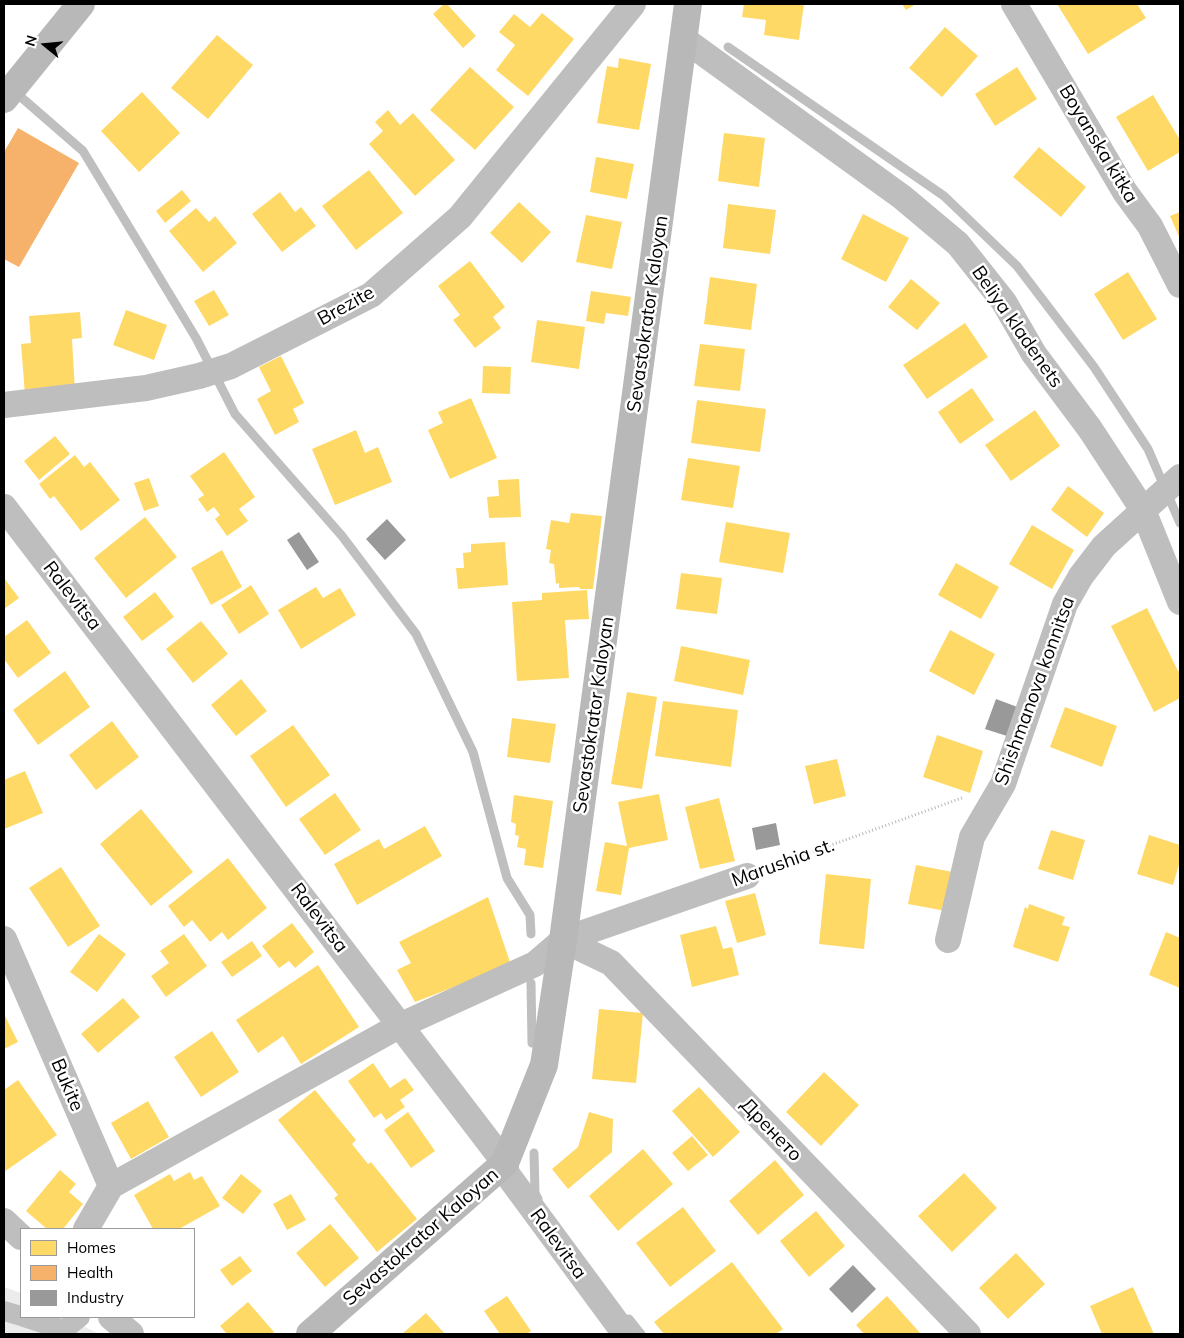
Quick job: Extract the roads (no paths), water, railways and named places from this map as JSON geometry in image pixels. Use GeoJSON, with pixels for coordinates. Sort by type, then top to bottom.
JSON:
{"type":"FeatureCollection","features":[{"type":"Feature","properties":{"kind":"main road"},"geometry":{"type":"LineString","coordinates":[[4,99],[81,4]]}},
{"type":"Feature","properties":{"kind":"main road","name":"Sevastokrator Kaloyan"},"geometry":{"type":"LineString","coordinates":[[310,1334],[504,1163],[544,1065],[563,940],[685,40],[688,4]]}},
{"type":"Feature","properties":{"kind":"street","name":"Brezite"},"geometry":{"type":"LineString","coordinates":[[4,405],[146,388],[200,376],[231,366],[371,295],[460,217],[634,4]]}},
{"type":"Feature","properties":{"kind":"street","name":"Boyanska kitka"},"geometry":{"type":"LineString","coordinates":[[1014,4],[1125,192],[1150,226],[1180,285]]}},
{"type":"Feature","properties":{"kind":"street","name":"Beliya kladenets"},"geometry":{"type":"LineString","coordinates":[[685,40],[902,197],[958,244],[1004,302],[1034,354],[1090,429],[1143,510],[1180,602]]}},
{"type":"Feature","properties":{"kind":"street","name":"Shishmanova konnitsa"},"geometry":{"type":"LineString","coordinates":[[948,940],[972,837],[1003,784],[1065,604],[1081,576],[1104,546],[1180,477]]}},
{"type":"Feature","properties":{"kind":"street","name":"Ralevitsa"},"geometry":{"type":"LineString","coordinates":[[4,507],[267,849],[504,1163],[507,1174],[625,1334]]}},
{"type":"Feature","properties":{"kind":"street","name":"Marushia st."},"geometry":{"type":"LineString","coordinates":[[563,940],[747,876]]}},
{"type":"Feature","properties":{"kind":"street","name":"Bukite"},"geometry":{"type":"LineString","coordinates":[[4,939],[111,1186]]}},
{"type":"Feature","properties":{"kind":"street"},"geometry":{"type":"LineString","coordinates":[[87,1228],[111,1186],[399,1026],[535,964],[563,940]]}},
{"type":"Feature","properties":{"kind":"street","name":"Дренето"},"geometry":{"type":"LineString","coordinates":[[563,940],[611,964],[968,1334]]}},
{"type":"Feature","properties":{"kind":"street"},"geometry":{"type":"LineString","coordinates":[[4,1222],[20,1236]]}},
{"type":"Feature","properties":{"kind":"street"},"geometry":{"type":"LineString","coordinates":[[4,1311],[20,1315]]}},
{"type":"Feature","properties":{"kind":"street"},"geometry":{"type":"LineString","coordinates":[[28,1318],[64,1330],[79,1318]]}},
{"type":"Feature","properties":{"kind":"street"},"geometry":{"type":"LineString","coordinates":[[112,1318],[131,1334]]}},
{"type":"Feature","properties":{"kind":"waterway"},"geometry":{"type":"LineString","coordinates":[[728,47],[944,196],[1017,266],[1094,367],[1148,449],[1180,523]]}},
{"type":"Feature","properties":{"kind":"waterway"},"geometry":{"type":"LineString","coordinates":[[14,91],[83,151],[196,338],[235,414],[342,536],[416,634],[473,752],[507,878],[530,915],[531,934]]}},
{"type":"Feature","properties":{"kind":"waterway"},"geometry":{"type":"LineString","coordinates":[[531,983],[532,1043]]}},
{"type":"Feature","properties":{"kind":"waterway"},"geometry":{"type":"LineString","coordinates":[[534,1153],[535,1193],[538,1199]]}},
{"type":"Feature","properties":{"kind":"waterway"},"geometry":{"type":"LineString","coordinates":[[629,1319],[641,1334]]}}]}
